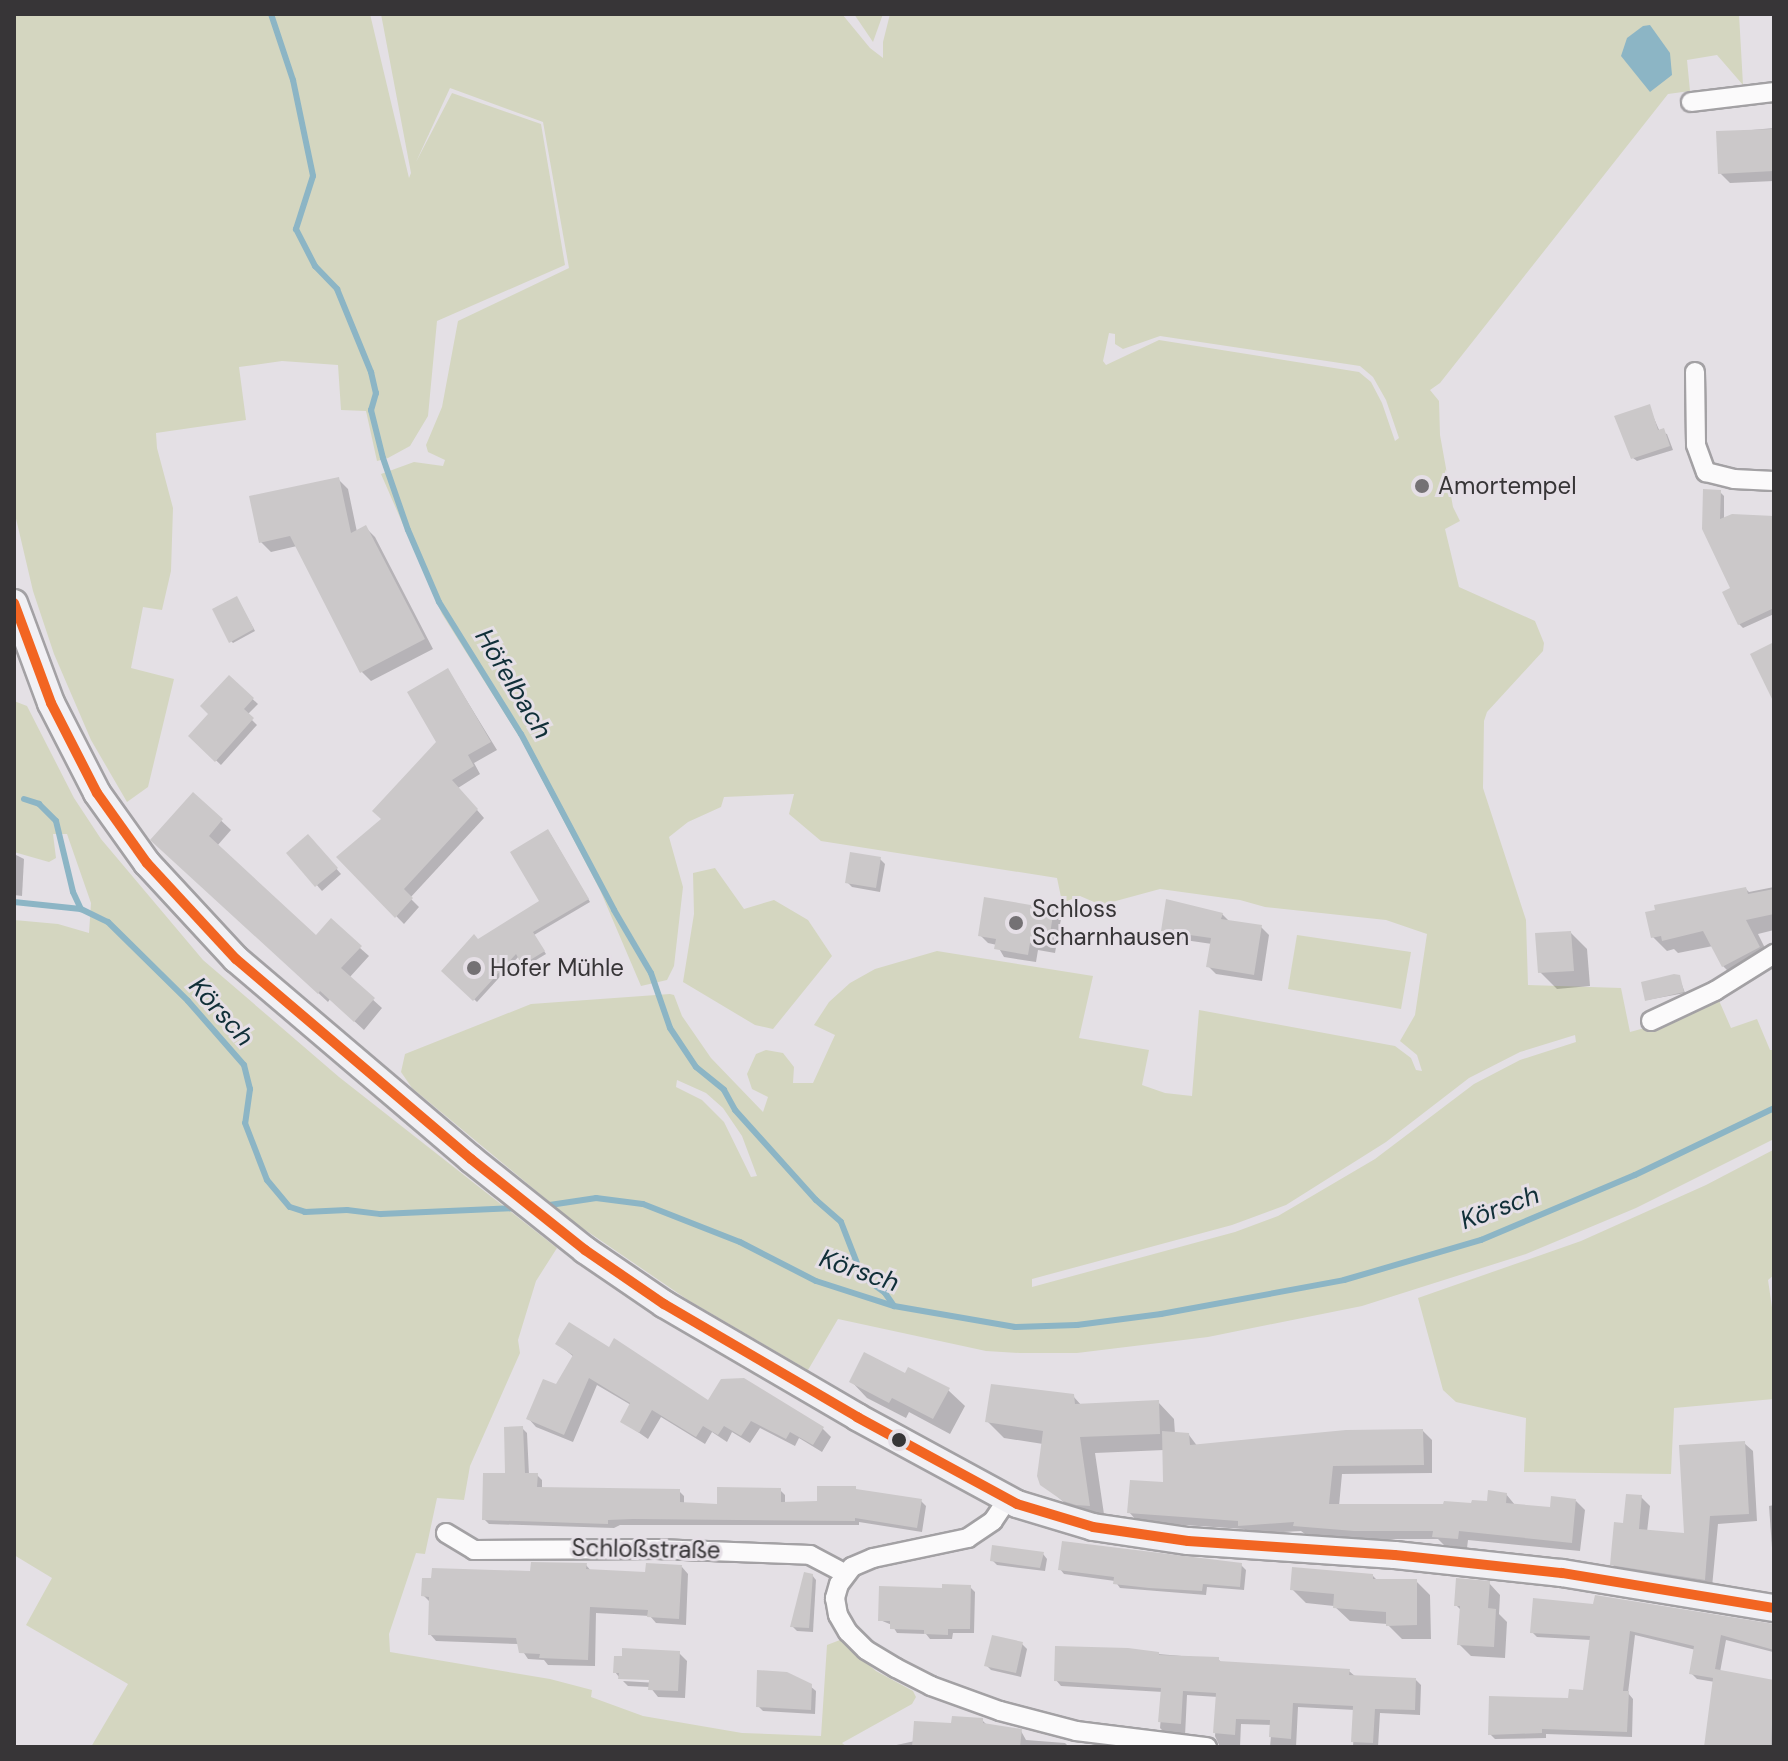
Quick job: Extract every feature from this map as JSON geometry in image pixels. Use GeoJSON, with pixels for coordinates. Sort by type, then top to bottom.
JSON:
{"type":"FeatureCollection","features":[{"type":"Feature","properties":{"kind":"main road"},"geometry":{"type":"LineString","coordinates":[[14,603],[41,680],[76,755],[119,826],[154,871],[253,975],[556,1228],[625,1278],[710,1332],[1007,1500],[1071,1522],[1148,1537],[1395,1555],[1562,1573],[1774,1608]]}},
{"type":"Feature","properties":{"kind":"street"},"geometry":{"type":"LineString","coordinates":[[1691,102],[1774,92]]}},
{"type":"Feature","properties":{"kind":"street"},"geometry":{"type":"LineString","coordinates":[[1695,372],[1696,445],[1706,472],[1734,479],[1774,481]]}},
{"type":"Feature","properties":{"kind":"street"},"geometry":{"type":"LineString","coordinates":[[1651,1021],[1715,991],[1774,954]]}},
{"type":"Feature","properties":{"kind":"street"},"geometry":{"type":"LineString","coordinates":[[1007,1500],[993,1521],[968,1538],[868,1559],[846,1574],[837,1589],[835,1602],[848,1632],[871,1654],[931,1686],[1000,1711],[1076,1731],[1207,1747]]}},
{"type":"Feature","properties":{"kind":"street","name":"Schloßstraße"},"geometry":{"type":"LineString","coordinates":[[446,1533],[474,1550],[713,1550],[810,1555],[846,1574]]}},
{"type":"Feature","properties":{"kind":"green space"},"geometry":{"type":"Polygon","coordinates":[[[14,14],[370,14],[409,178],[411,173],[381,14],[842,14],[870,48],[883,58],[883,42],[890,14],[1739,14],[1743,85],[1717,55],[1687,60],[1690,91],[1668,94],[1440,383],[1430,390],[1439,401],[1440,435],[1453,507],[1460,521],[1445,529],[1459,587],[1535,621],[1544,643],[1543,651],[1487,712],[1484,721],[1483,788],[1526,920],[1528,985],[1621,988],[1630,1032],[1652,1026],[1717,996],[1731,1028],[1757,1019],[1770,1050],[1774,1050],[1774,1139],[1636,1208],[1526,1254],[1362,1306],[1208,1337],[1077,1353],[986,1351],[838,1319],[808,1370],[688,1300],[575,1223],[412,1088],[401,1072],[405,1054],[531,1004],[670,994],[674,995],[682,1016],[711,1058],[763,1112],[768,1097],[752,1089],[747,1074],[756,1054],[766,1050],[783,1053],[794,1067],[793,1083],[813,1083],[835,1035],[814,1025],[829,1002],[850,983],[875,969],[937,951],[1093,976],[1079,1038],[1149,1050],[1142,1085],[1165,1093],[1192,1096],[1199,1010],[1395,1046],[1411,1058],[1416,1070],[1422,1071],[1417,1055],[1400,1041],[1415,1015],[1427,934],[1386,920],[1265,907],[1240,900],[1160,889],[1101,905],[1080,896],[1067,901],[1061,897],[1057,878],[821,841],[789,814],[794,794],[724,797],[721,807],[688,822],[669,837],[683,887],[674,966],[667,980],[641,986],[600,890],[522,741],[442,614],[381,474],[414,462],[443,466],[445,460],[428,452],[426,445],[442,407],[458,321],[569,268],[543,122],[450,88],[416,162],[452,93],[541,124],[565,265],[437,321],[428,416],[410,446],[388,458],[377,461],[366,411],[341,410],[338,365],[282,361],[239,367],[246,420],[156,433],[173,508],[171,571],[162,610],[143,607],[131,668],[174,679],[148,787],[127,802],[91,740],[54,654],[33,591],[14,510],[14,14]],[[1109,333],[1103,361],[1106,365],[1159,340],[1359,372],[1371,382],[1395,441],[1399,438],[1386,400],[1373,377],[1360,366],[1160,336],[1123,349],[1115,344],[1115,334],[1109,333]],[[1575,1035],[1520,1052],[1469,1078],[1386,1142],[1286,1205],[1232,1225],[1032,1279],[1032,1287],[1235,1232],[1278,1216],[1375,1159],[1474,1084],[1520,1060],[1576,1042],[1575,1035]],[[677,1080],[676,1087],[702,1100],[724,1122],[751,1177],[757,1176],[742,1136],[723,1108],[706,1093],[677,1080]]]}},
{"type":"Feature","properties":{"kind":"green space"},"geometry":{"type":"Polygon","coordinates":[[[854,14],[883,14],[873,42],[854,14]]]}},
{"type":"Feature","properties":{"kind":"green space"},"geometry":{"type":"Polygon","coordinates":[[[14,701],[27,706],[74,798],[101,839],[203,960],[339,1077],[557,1248],[536,1281],[518,1340],[520,1353],[470,1466],[464,1500],[437,1498],[425,1554],[416,1553],[389,1634],[390,1652],[550,1679],[592,1690],[591,1697],[643,1716],[742,1733],[821,1736],[827,1645],[840,1640],[876,1671],[913,1691],[916,1697],[912,1704],[842,1743],[847,1747],[91,1747],[128,1684],[26,1625],[52,1578],[14,1555],[14,920],[58,924],[89,933],[91,903],[67,834],[53,834],[56,858],[49,862],[14,852],[14,701]]]}},
{"type":"Feature","properties":{"kind":"green space"},"geometry":{"type":"Polygon","coordinates":[[[715,868],[744,909],[774,900],[808,920],[832,956],[773,1029],[755,1025],[683,982],[694,914],[693,873],[715,868]]]}},
{"type":"Feature","properties":{"kind":"green space"},"geometry":{"type":"Polygon","coordinates":[[[1297,935],[1411,952],[1401,1009],[1288,989],[1297,935]]]}},
{"type":"Feature","properties":{"kind":"green space"},"geometry":{"type":"Polygon","coordinates":[[[1773,1150],[1774,1275],[1768,1280],[1774,1321],[1774,1399],[1674,1408],[1671,1474],[1524,1472],[1526,1418],[1456,1402],[1443,1390],[1418,1298],[1581,1241],[1706,1185],[1773,1150]]]}},
{"type":"Feature","properties":{"kind":"water"},"geometry":{"type":"Polygon","coordinates":[[[1650,25],[1670,53],[1672,75],[1650,92],[1621,56],[1627,38],[1643,26],[1650,25]]]}},
{"type":"Feature","properties":{"kind":"building"},"geometry":{"type":"Polygon","coordinates":[[[1774,129],[1774,171],[1718,174],[1716,131],[1774,129]]]}},
{"type":"Feature","properties":{"kind":"building"},"geometry":{"type":"Polygon","coordinates":[[[1650,404],[1658,430],[1664,428],[1670,446],[1631,459],[1614,416],[1650,404]]]}},
{"type":"Feature","properties":{"kind":"building"},"geometry":{"type":"Polygon","coordinates":[[[339,477],[351,533],[366,525],[425,639],[360,673],[290,536],[259,543],[249,496],[339,477]]]}},
{"type":"Feature","properties":{"kind":"building"},"geometry":{"type":"Polygon","coordinates":[[[1703,489],[1721,490],[1720,519],[1732,514],[1774,516],[1774,608],[1738,625],[1722,592],[1730,588],[1702,529],[1703,489]]]}},
{"type":"Feature","properties":{"kind":"building"},"geometry":{"type":"Polygon","coordinates":[[[237,596],[254,629],[229,643],[212,609],[237,596]]]}},
{"type":"Feature","properties":{"kind":"building"},"geometry":{"type":"Polygon","coordinates":[[[1774,642],[1774,703],[1750,654],[1774,642]]]}},
{"type":"Feature","properties":{"kind":"building"},"geometry":{"type":"Polygon","coordinates":[[[448,668],[491,742],[468,755],[474,766],[452,780],[478,809],[404,889],[413,898],[395,918],[336,857],[381,819],[372,811],[436,742],[407,692],[448,668]]]}},
{"type":"Feature","properties":{"kind":"building"},"geometry":{"type":"Polygon","coordinates":[[[229,675],[254,698],[244,709],[254,718],[215,762],[188,736],[208,714],[200,706],[229,675]]]}},
{"type":"Feature","properties":{"kind":"building"},"geometry":{"type":"Polygon","coordinates":[[[193,792],[223,819],[209,836],[316,935],[331,918],[362,946],[341,968],[375,998],[354,1022],[320,991],[318,994],[150,840],[193,792]]]}},
{"type":"Feature","properties":{"kind":"building"},"geometry":{"type":"Polygon","coordinates":[[[548,829],[589,899],[533,932],[545,951],[522,965],[516,954],[473,1001],[441,971],[474,934],[478,939],[539,901],[510,852],[548,829]]]}},
{"type":"Feature","properties":{"kind":"building"},"geometry":{"type":"Polygon","coordinates":[[[308,834],[338,868],[315,887],[286,853],[308,834]]]}},
{"type":"Feature","properties":{"kind":"building"},"geometry":{"type":"Polygon","coordinates":[[[850,852],[881,857],[876,888],[845,883],[850,852]]]}},
{"type":"Feature","properties":{"kind":"building"},"geometry":{"type":"Polygon","coordinates":[[[1746,887],[1748,894],[1774,889],[1774,914],[1746,920],[1760,947],[1722,967],[1703,931],[1662,941],[1661,936],[1651,938],[1645,912],[1655,910],[1654,905],[1746,887]]]}},
{"type":"Feature","properties":{"kind":"building","name":"Schloss Scharnhausen"},"geometry":{"type":"Polygon","coordinates":[[[984,897],[1054,909],[1048,946],[1030,943],[1028,955],[994,949],[996,939],[978,936],[984,897]]]}},
{"type":"Feature","properties":{"kind":"building"},"geometry":{"type":"Polygon","coordinates":[[[1166,899],[1223,913],[1221,919],[1262,925],[1254,975],[1206,967],[1211,938],[1161,931],[1166,899]]]}},
{"type":"Feature","properties":{"kind":"building"},"geometry":{"type":"Polygon","coordinates":[[[1571,931],[1574,971],[1538,973],[1535,933],[1571,931]]]}},
{"type":"Feature","properties":{"kind":"building"},"geometry":{"type":"Polygon","coordinates":[[[1680,975],[1684,992],[1645,1001],[1641,982],[1680,975]]]}},
{"type":"Feature","properties":{"kind":"building"},"geometry":{"type":"Polygon","coordinates":[[[569,1322],[609,1347],[614,1338],[708,1400],[721,1379],[744,1378],[824,1427],[813,1445],[790,1432],[786,1439],[751,1421],[741,1436],[724,1426],[718,1435],[703,1426],[696,1437],[652,1410],[639,1433],[620,1422],[630,1403],[589,1378],[564,1435],[526,1419],[543,1379],[556,1384],[573,1355],[555,1344],[569,1322]]]}},
{"type":"Feature","properties":{"kind":"building"},"geometry":{"type":"Polygon","coordinates":[[[864,1352],[905,1373],[908,1367],[950,1388],[933,1419],[892,1398],[889,1403],[849,1382],[864,1352]]]}},
{"type":"Feature","properties":{"kind":"building"},"geometry":{"type":"Polygon","coordinates":[[[991,1384],[1074,1394],[1075,1404],[1159,1400],[1160,1434],[1080,1437],[1090,1506],[1076,1505],[1063,1501],[1040,1485],[1037,1476],[1043,1431],[985,1422],[991,1384]]]}},
{"type":"Feature","properties":{"kind":"building"},"geometry":{"type":"Polygon","coordinates":[[[523,1426],[525,1473],[538,1473],[537,1487],[680,1489],[680,1502],[717,1504],[717,1487],[781,1488],[781,1502],[817,1501],[817,1486],[856,1486],[856,1489],[922,1499],[917,1528],[855,1518],[855,1521],[633,1519],[608,1520],[608,1524],[482,1520],[483,1473],[505,1473],[504,1427],[523,1426]]]}},
{"type":"Feature","properties":{"kind":"building"},"geometry":{"type":"Polygon","coordinates":[[[1423,1429],[1424,1465],[1333,1466],[1329,1504],[1471,1503],[1472,1500],[1487,1501],[1488,1490],[1507,1493],[1506,1503],[1550,1507],[1551,1496],[1576,1499],[1572,1543],[1459,1531],[1458,1539],[1432,1537],[1433,1531],[1354,1531],[1293,1526],[1294,1522],[1238,1526],[1238,1521],[1127,1513],[1130,1480],[1163,1482],[1162,1431],[1189,1433],[1190,1445],[1346,1430],[1423,1429]]]}},
{"type":"Feature","properties":{"kind":"building"},"geometry":{"type":"Polygon","coordinates":[[[1745,1441],[1749,1514],[1710,1516],[1705,1580],[1610,1565],[1614,1522],[1623,1523],[1626,1494],[1642,1495],[1639,1529],[1684,1533],[1679,1445],[1745,1441]]]}},
{"type":"Feature","properties":{"kind":"building"},"geometry":{"type":"Polygon","coordinates":[[[1062,1541],[1242,1563],[1240,1587],[1203,1584],[1202,1591],[1149,1588],[1113,1584],[1114,1577],[1058,1570],[1062,1541]]]}},
{"type":"Feature","properties":{"kind":"building"},"geometry":{"type":"Polygon","coordinates":[[[992,1545],[1044,1552],[1040,1568],[990,1561],[992,1545]]]}},
{"type":"Feature","properties":{"kind":"building"},"geometry":{"type":"Polygon","coordinates":[[[531,1562],[587,1563],[586,1569],[645,1572],[646,1563],[682,1565],[679,1619],[647,1617],[648,1610],[590,1607],[588,1660],[539,1658],[540,1654],[519,1653],[516,1638],[428,1635],[429,1597],[421,1596],[422,1578],[431,1578],[432,1568],[530,1571],[531,1562]]]}},
{"type":"Feature","properties":{"kind":"building"},"geometry":{"type":"Polygon","coordinates":[[[1292,1567],[1373,1574],[1373,1579],[1417,1579],[1417,1625],[1386,1626],[1386,1612],[1333,1608],[1334,1594],[1290,1590],[1292,1567]]]}},
{"type":"Feature","properties":{"kind":"building"},"geometry":{"type":"Polygon","coordinates":[[[804,1572],[813,1574],[809,1628],[790,1627],[804,1572]]]}},
{"type":"Feature","properties":{"kind":"building"},"geometry":{"type":"Polygon","coordinates":[[[1456,1578],[1490,1581],[1488,1608],[1496,1609],[1494,1647],[1457,1645],[1460,1606],[1454,1606],[1456,1578]]]}},
{"type":"Feature","properties":{"kind":"building"},"geometry":{"type":"Polygon","coordinates":[[[942,1584],[971,1585],[970,1629],[948,1629],[948,1635],[924,1634],[924,1630],[890,1629],[890,1621],[878,1621],[879,1586],[942,1588],[942,1584]]]}},
{"type":"Feature","properties":{"kind":"building"},"geometry":{"type":"Polygon","coordinates":[[[1595,1595],[1774,1624],[1774,1650],[1721,1635],[1715,1669],[1774,1680],[1771,1747],[1704,1747],[1713,1678],[1689,1674],[1694,1646],[1630,1631],[1623,1691],[1629,1691],[1627,1732],[1542,1729],[1542,1733],[1488,1735],[1489,1696],[1568,1698],[1569,1689],[1583,1690],[1590,1636],[1530,1633],[1533,1598],[1593,1604],[1595,1595]]]}},
{"type":"Feature","properties":{"kind":"building"},"geometry":{"type":"Polygon","coordinates":[[[992,1635],[1023,1642],[1016,1673],[984,1666],[992,1635]]]}},
{"type":"Feature","properties":{"kind":"building"},"geometry":{"type":"Polygon","coordinates":[[[1055,1646],[1128,1648],[1159,1652],[1159,1655],[1219,1657],[1219,1661],[1350,1669],[1349,1675],[1416,1678],[1415,1710],[1375,1709],[1373,1743],[1351,1742],[1353,1706],[1293,1703],[1291,1739],[1269,1737],[1270,1720],[1236,1719],[1235,1735],[1213,1733],[1216,1693],[1183,1691],[1181,1724],[1158,1722],[1161,1688],[1054,1681],[1055,1646]]]}},
{"type":"Feature","properties":{"kind":"building"},"geometry":{"type":"Polygon","coordinates":[[[622,1648],[680,1651],[678,1691],[648,1690],[649,1680],[618,1679],[619,1673],[613,1673],[614,1656],[622,1656],[622,1648]]]}},
{"type":"Feature","properties":{"kind":"building"},"geometry":{"type":"Polygon","coordinates":[[[757,1670],[787,1672],[812,1684],[811,1710],[756,1707],[757,1670]]]}},
{"type":"Feature","properties":{"kind":"building"},"geometry":{"type":"Polygon","coordinates":[[[952,1716],[983,1718],[983,1723],[1022,1729],[1020,1747],[912,1747],[914,1721],[951,1723],[952,1716]]]}},
{"type":"Feature","properties":{"kind":"waterway","name":"Höfelbach"},"geometry":{"type":"LineString","coordinates":[[271,14],[293,80],[313,176],[296,229],[315,266],[337,289],[371,372],[376,393],[371,410],[383,458],[408,530],[439,602],[521,734],[614,910],[651,973],[670,1028],[696,1067],[724,1090],[735,1110],[816,1200],[841,1222],[862,1276],[885,1293],[894,1306]]}},
{"type":"Feature","properties":{"kind":"waterway","name":"Körsch"},"geometry":{"type":"LineString","coordinates":[[24,799],[39,804],[56,821],[73,892],[81,909]]}},
{"type":"Feature","properties":{"kind":"waterway","name":"Körsch"},"geometry":{"type":"LineString","coordinates":[[14,902],[81,909],[108,922],[188,1001],[244,1065],[250,1089],[245,1123],[267,1180],[290,1207],[305,1212],[347,1210],[381,1214],[520,1208]]}},
{"type":"Feature","properties":{"kind":"waterway","name":"Körsch"},"geometry":{"type":"LineString","coordinates":[[543,1206],[596,1198],[643,1204],[740,1242],[816,1281],[894,1306],[1015,1327],[1077,1325],[1161,1314],[1344,1280],[1481,1240],[1635,1175],[1774,1108]]}},
{"type":"Feature","properties":{"kind":"transit line"},"geometry":{"type":"LineString","coordinates":[[14,603],[51,703],[97,793],[147,863],[236,959],[471,1159],[585,1250],[664,1304],[857,1417],[1017,1504],[1093,1527],[1188,1541],[1395,1555],[1562,1573],[1774,1608]]}},
{"type":"Feature","properties":{"kind":"place","name":"Amortempel"},"geometry":{"type":"Point","coordinates":[1422,486]}},
{"type":"Feature","properties":{"kind":"place","name":"Schloss Scharnhausen"},"geometry":{"type":"Point","coordinates":[1016,923]}},
{"type":"Feature","properties":{"kind":"place","name":"Hofer Mühle"},"geometry":{"type":"Point","coordinates":[474,968]}}]}
